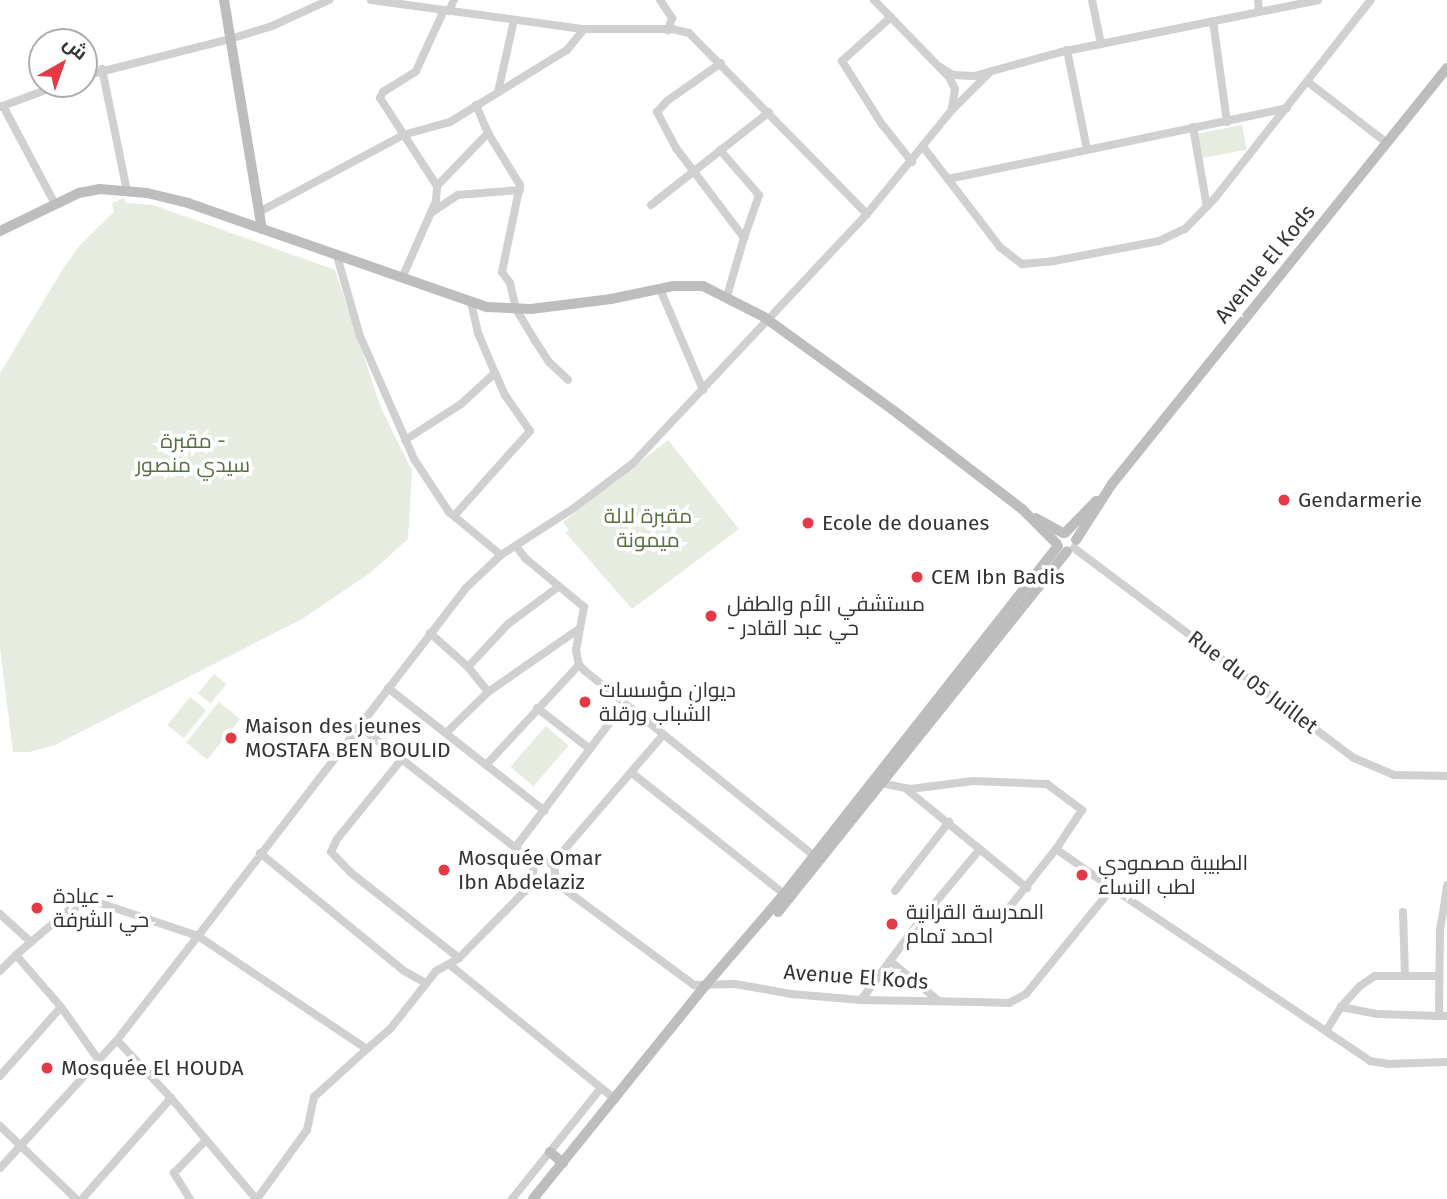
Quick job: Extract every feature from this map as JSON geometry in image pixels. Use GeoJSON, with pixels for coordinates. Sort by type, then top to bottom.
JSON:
{"type":"FeatureCollection","features":[{"type":"Feature","properties":{"kind":"main road"},"geometry":{"type":"LineString","coordinates":[[224,0],[262,229]]}},
{"type":"Feature","properties":{"kind":"main road","name":"Avenue El Kods"},"geometry":{"type":"LineString","coordinates":[[710,985],[818,858],[1066,546],[1112,484],[1447,68]]}},
{"type":"Feature","properties":{"kind":"main road"},"geometry":{"type":"LineString","coordinates":[[0,231],[87,190],[127,191],[188,202],[471,303],[516,309],[567,305],[690,285],[703,286],[768,321],[1022,509],[1066,546],[1072,535],[1022,509]]}},
{"type":"Feature","properties":{"kind":"main road","name":"Avenue El Kods"},"geometry":{"type":"LineString","coordinates":[[1064,533],[1112,484]]}},
{"type":"Feature","properties":{"kind":"main road","name":"Avenue El Kods"},"geometry":{"type":"LineString","coordinates":[[710,985],[784,894],[818,858]]}},
{"type":"Feature","properties":{"kind":"main road"},"geometry":{"type":"LineString","coordinates":[[533,1199],[710,985]]}},
{"type":"Feature","properties":{"kind":"main road"},"geometry":{"type":"LineString","coordinates":[[542,1199],[710,985]]}},
{"type":"Feature","properties":{"kind":"main road"},"geometry":{"type":"LineString","coordinates":[[550,1152],[563,1163]]}},
{"type":"Feature","properties":{"kind":"street"},"geometry":{"type":"LineString","coordinates":[[98,71],[230,39],[272,26],[329,0]]}},
{"type":"Feature","properties":{"kind":"street"},"geometry":{"type":"LineString","coordinates":[[371,0],[584,29],[668,30],[695,36],[867,214]]}},
{"type":"Feature","properties":{"kind":"street"},"geometry":{"type":"LineString","coordinates":[[437,186],[380,98],[383,92],[416,71],[454,0]]}},
{"type":"Feature","properties":{"kind":"street"},"geometry":{"type":"LineString","coordinates":[[660,0],[672,18],[668,30]]}},
{"type":"Feature","properties":{"kind":"street"},"geometry":{"type":"LineString","coordinates":[[874,0],[940,67],[955,89],[951,111]]}},
{"type":"Feature","properties":{"kind":"street"},"geometry":{"type":"LineString","coordinates":[[1092,0],[1101,44]]}},
{"type":"Feature","properties":{"kind":"street"},"geometry":{"type":"LineString","coordinates":[[1258,0],[1259,11]]}},
{"type":"Feature","properties":{"kind":"street"},"geometry":{"type":"LineString","coordinates":[[940,67],[953,75],[968,77],[1068,50],[1318,0]]}},
{"type":"Feature","properties":{"kind":"street"},"geometry":{"type":"LineString","coordinates":[[923,148],[1000,247],[1013,259],[1028,265],[1159,241],[1185,229],[1207,207],[1371,0]]}},
{"type":"Feature","properties":{"kind":"street"},"geometry":{"type":"LineString","coordinates":[[891,17],[842,61],[881,123],[912,162]]}},
{"type":"Feature","properties":{"kind":"street"},"geometry":{"type":"LineString","coordinates":[[498,92],[514,20]]}},
{"type":"Feature","properties":{"kind":"street"},"geometry":{"type":"LineString","coordinates":[[1213,21],[1227,121]]}},
{"type":"Feature","properties":{"kind":"street"},"geometry":{"type":"LineString","coordinates":[[259,212],[403,135],[446,124],[567,50],[584,29]]}},
{"type":"Feature","properties":{"kind":"street"},"geometry":{"type":"LineString","coordinates":[[1068,50],[1087,149]]}},
{"type":"Feature","properties":{"kind":"street"},"geometry":{"type":"LineString","coordinates":[[721,63],[657,110],[693,172],[744,238]]}},
{"type":"Feature","properties":{"kind":"street"},"geometry":{"type":"LineString","coordinates":[[0,1168],[117,1040],[466,588],[502,555],[574,508],[632,464],[867,214],[951,111],[977,83],[998,67]]}},
{"type":"Feature","properties":{"kind":"street"},"geometry":{"type":"LineString","coordinates":[[102,69],[127,191]]}},
{"type":"Feature","properties":{"kind":"street"},"geometry":{"type":"LineString","coordinates":[[1308,82],[1387,143]]}},
{"type":"Feature","properties":{"kind":"street"},"geometry":{"type":"LineString","coordinates":[[28,96],[1,106],[55,204]]}},
{"type":"Feature","properties":{"kind":"street"},"geometry":{"type":"LineString","coordinates":[[476,105],[488,132],[518,180],[520,190],[501,267],[510,283],[516,309],[549,362],[568,380]]}},
{"type":"Feature","properties":{"kind":"street"},"geometry":{"type":"LineString","coordinates":[[948,179],[1288,107]]}},
{"type":"Feature","properties":{"kind":"street"},"geometry":{"type":"LineString","coordinates":[[651,205],[769,112]]}},
{"type":"Feature","properties":{"kind":"street"},"geometry":{"type":"LineString","coordinates":[[1192,127],[1207,207]]}},
{"type":"Feature","properties":{"kind":"street"},"geometry":{"type":"LineString","coordinates":[[402,278],[431,213],[437,186],[488,132]]}},
{"type":"Feature","properties":{"kind":"street"},"geometry":{"type":"LineString","coordinates":[[720,150],[759,195],[726,296]]}},
{"type":"Feature","properties":{"kind":"street"},"geometry":{"type":"LineString","coordinates":[[431,213],[456,195],[520,190]]}},
{"type":"Feature","properties":{"kind":"street"},"geometry":{"type":"LineString","coordinates":[[337,256],[360,336],[405,440],[433,491],[454,516],[502,555]]}},
{"type":"Feature","properties":{"kind":"street"},"geometry":{"type":"LineString","coordinates":[[660,289],[703,390]]}},
{"type":"Feature","properties":{"kind":"street"},"geometry":{"type":"LineString","coordinates":[[454,516],[530,431],[505,396],[478,333],[471,303]]}},
{"type":"Feature","properties":{"kind":"street"},"geometry":{"type":"LineString","coordinates":[[405,440],[461,404],[495,373]]}},
{"type":"Feature","properties":{"kind":"street"},"geometry":{"type":"LineString","coordinates":[[516,546],[558,587],[584,607],[576,650],[579,665],[818,858]]}},
{"type":"Feature","properties":{"kind":"street","name":"Rue du 05 Juillet"},"geometry":{"type":"LineString","coordinates":[[1066,546],[1354,758],[1394,775],[1447,776]]}},
{"type":"Feature","properties":{"kind":"street"},"geometry":{"type":"LineString","coordinates":[[468,667],[508,624],[558,587]]}},
{"type":"Feature","properties":{"kind":"street"},"geometry":{"type":"LineString","coordinates":[[446,733],[488,692],[579,629]]}},
{"type":"Feature","properties":{"kind":"street"},"geometry":{"type":"LineString","coordinates":[[430,633],[468,667],[488,692]]}},
{"type":"Feature","properties":{"kind":"street"},"geometry":{"type":"LineString","coordinates":[[486,765],[579,665]]}},
{"type":"Feature","properties":{"kind":"street"},"geometry":{"type":"LineString","coordinates":[[388,688],[544,811]]}},
{"type":"Feature","properties":{"kind":"street"},"geometry":{"type":"LineString","coordinates":[[515,848],[624,704]]}},
{"type":"Feature","properties":{"kind":"street"},"geometry":{"type":"LineString","coordinates":[[537,708],[590,749]]}},
{"type":"Feature","properties":{"kind":"street"},"geometry":{"type":"LineString","coordinates":[[359,726],[536,864]]}},
{"type":"Feature","properties":{"kind":"street"},"geometry":{"type":"LineString","coordinates":[[552,864],[663,735]]}},
{"type":"Feature","properties":{"kind":"street"},"geometry":{"type":"LineString","coordinates":[[402,759],[337,839],[331,852],[349,872],[459,958]]}},
{"type":"Feature","properties":{"kind":"street"},"geometry":{"type":"LineString","coordinates":[[632,773],[784,894]]}},
{"type":"Feature","properties":{"kind":"street"},"geometry":{"type":"LineString","coordinates":[[878,782],[905,788],[974,781],[1047,784],[1082,810],[1027,888],[1000,919]]}},
{"type":"Feature","properties":{"kind":"street"},"geometry":{"type":"LineString","coordinates":[[905,788],[1027,888]]}},
{"type":"Feature","properties":{"kind":"street"},"geometry":{"type":"LineString","coordinates":[[895,891],[949,822]]}},
{"type":"Feature","properties":{"kind":"street"},"geometry":{"type":"LineString","coordinates":[[861,1000],[980,849]]}},
{"type":"Feature","properties":{"kind":"street"},"geometry":{"type":"LineString","coordinates":[[1056,849],[1370,1061],[1388,1064],[1447,1062]]}},
{"type":"Feature","properties":{"kind":"street"},"geometry":{"type":"LineString","coordinates":[[260,853],[404,971],[426,983]]}},
{"type":"Feature","properties":{"kind":"street"},"geometry":{"type":"LineString","coordinates":[[547,861],[552,864],[555,869],[552,880],[541,883],[536,880],[533,869],[536,864],[547,861]]}},
{"type":"Feature","properties":{"kind":"street"},"geometry":{"type":"LineString","coordinates":[[117,1040],[171,1098],[257,1199],[307,1130],[314,1097],[391,1028],[436,971],[459,958],[536,880]]}},
{"type":"Feature","properties":{"kind":"street"},"geometry":{"type":"LineString","coordinates":[[552,880],[690,982],[710,985]]}},
{"type":"Feature","properties":{"kind":"street"},"geometry":{"type":"LineString","coordinates":[[1341,1007],[1377,1014],[1443,1016],[1439,976],[1447,885]]}},
{"type":"Feature","properties":{"kind":"street","name":"Avenue El Kods"},"geometry":{"type":"LineString","coordinates":[[710,985],[861,1000],[1009,1003],[1021,999],[1112,888]]}},
{"type":"Feature","properties":{"kind":"street"},"geometry":{"type":"LineString","coordinates":[[0,971],[69,910],[94,901],[198,936],[367,1049]]}},
{"type":"Feature","properties":{"kind":"street"},"geometry":{"type":"LineString","coordinates":[[1402,912],[1405,975]]}},
{"type":"Feature","properties":{"kind":"street"},"geometry":{"type":"LineString","coordinates":[[0,914],[31,942]]}},
{"type":"Feature","properties":{"kind":"street"},"geometry":{"type":"LineString","coordinates":[[16,955],[61,1007],[98,1059]]}},
{"type":"Feature","properties":{"kind":"street"},"geometry":{"type":"LineString","coordinates":[[890,961],[939,1001]]}},
{"type":"Feature","properties":{"kind":"street"},"geometry":{"type":"LineString","coordinates":[[450,965],[615,1099]]}},
{"type":"Feature","properties":{"kind":"street"},"geometry":{"type":"LineString","coordinates":[[1326,1031],[1341,1007],[1360,986],[1375,976],[1439,976]]}},
{"type":"Feature","properties":{"kind":"street"},"geometry":{"type":"LineString","coordinates":[[0,1076],[61,1007]]}},
{"type":"Feature","properties":{"kind":"street"},"geometry":{"type":"LineString","coordinates":[[512,1199],[601,1088]]}},
{"type":"Feature","properties":{"kind":"street"},"geometry":{"type":"LineString","coordinates":[[82,1199],[171,1098]]}},
{"type":"Feature","properties":{"kind":"street"},"geometry":{"type":"LineString","coordinates":[[0,1126],[76,1199]]}},
{"type":"Feature","properties":{"kind":"street"},"geometry":{"type":"LineString","coordinates":[[190,1199],[174,1173],[206,1140]]}},
{"type":"Feature","properties":{"kind":"green space"},"geometry":{"type":"Polygon","coordinates":[[[1242,125],[1247,150],[1200,159],[1195,134],[1242,125]]]}},
{"type":"Feature","properties":{"kind":"green space","name":"مقبرة - سيدي منصور"},"geometry":{"type":"Polygon","coordinates":[[[124,198],[126,203],[153,205],[335,270],[381,408],[412,471],[408,539],[370,573],[302,619],[55,745],[29,752],[13,752],[0,648],[0,373],[80,245],[114,212],[112,203],[124,198]]]}},
{"type":"Feature","properties":{"kind":"green space","name":"مقبرة لالة ميمونة"},"geometry":{"type":"Polygon","coordinates":[[[668,440],[739,529],[632,609],[566,533],[569,530],[563,522],[668,440]]]}},
{"type":"Feature","properties":{"kind":"green space"},"geometry":{"type":"Polygon","coordinates":[[[214,674],[226,684],[210,703],[198,693],[214,674]]]}},
{"type":"Feature","properties":{"kind":"green space"},"geometry":{"type":"Polygon","coordinates":[[[190,697],[206,710],[184,738],[167,725],[190,697]]]}},
{"type":"Feature","properties":{"kind":"green space"},"geometry":{"type":"Polygon","coordinates":[[[219,702],[240,719],[207,759],[186,742],[219,702]]]}},
{"type":"Feature","properties":{"kind":"green space"},"geometry":{"type":"Polygon","coordinates":[[[546,726],[569,746],[533,786],[511,767],[546,726]]]}},
{"type":"Feature","properties":{"kind":"place","name":"Gendarmerie"},"geometry":{"type":"Point","coordinates":[1284,500]}},
{"type":"Feature","properties":{"kind":"place","name":"Ecole de douanes"},"geometry":{"type":"Point","coordinates":[808,523]}},
{"type":"Feature","properties":{"kind":"place","name":"CEM Ibn Badis"},"geometry":{"type":"Point","coordinates":[917,577]}},
{"type":"Feature","properties":{"kind":"place","name":"مستشفي الأم والطفل - حي عبد القادر"},"geometry":{"type":"Point","coordinates":[711,616]}},
{"type":"Feature","properties":{"kind":"place","name":"ديوان مؤسسات الشباب ورقلة"},"geometry":{"type":"Point","coordinates":[585,702]}},
{"type":"Feature","properties":{"kind":"place","name":"Maison des jeunes MOSTAFA BEN BOULID"},"geometry":{"type":"Point","coordinates":[231,738]}},
{"type":"Feature","properties":{"kind":"place","name":"Mosquée Omar Ibn Abdelaziz"},"geometry":{"type":"Point","coordinates":[444,870]}},
{"type":"Feature","properties":{"kind":"place","name":"الطبيبة مصمودي لطب النساء"},"geometry":{"type":"Point","coordinates":[1082,875]}},
{"type":"Feature","properties":{"kind":"place","name":"عيادة - حي الشرفة"},"geometry":{"type":"Point","coordinates":[37,908]}},
{"type":"Feature","properties":{"kind":"place","name":"المدرسة القرانية احمد تمام"},"geometry":{"type":"Point","coordinates":[892,924]}},
{"type":"Feature","properties":{"kind":"place","name":"Mosquée El HOUDA"},"geometry":{"type":"Point","coordinates":[47,1068]}}]}
